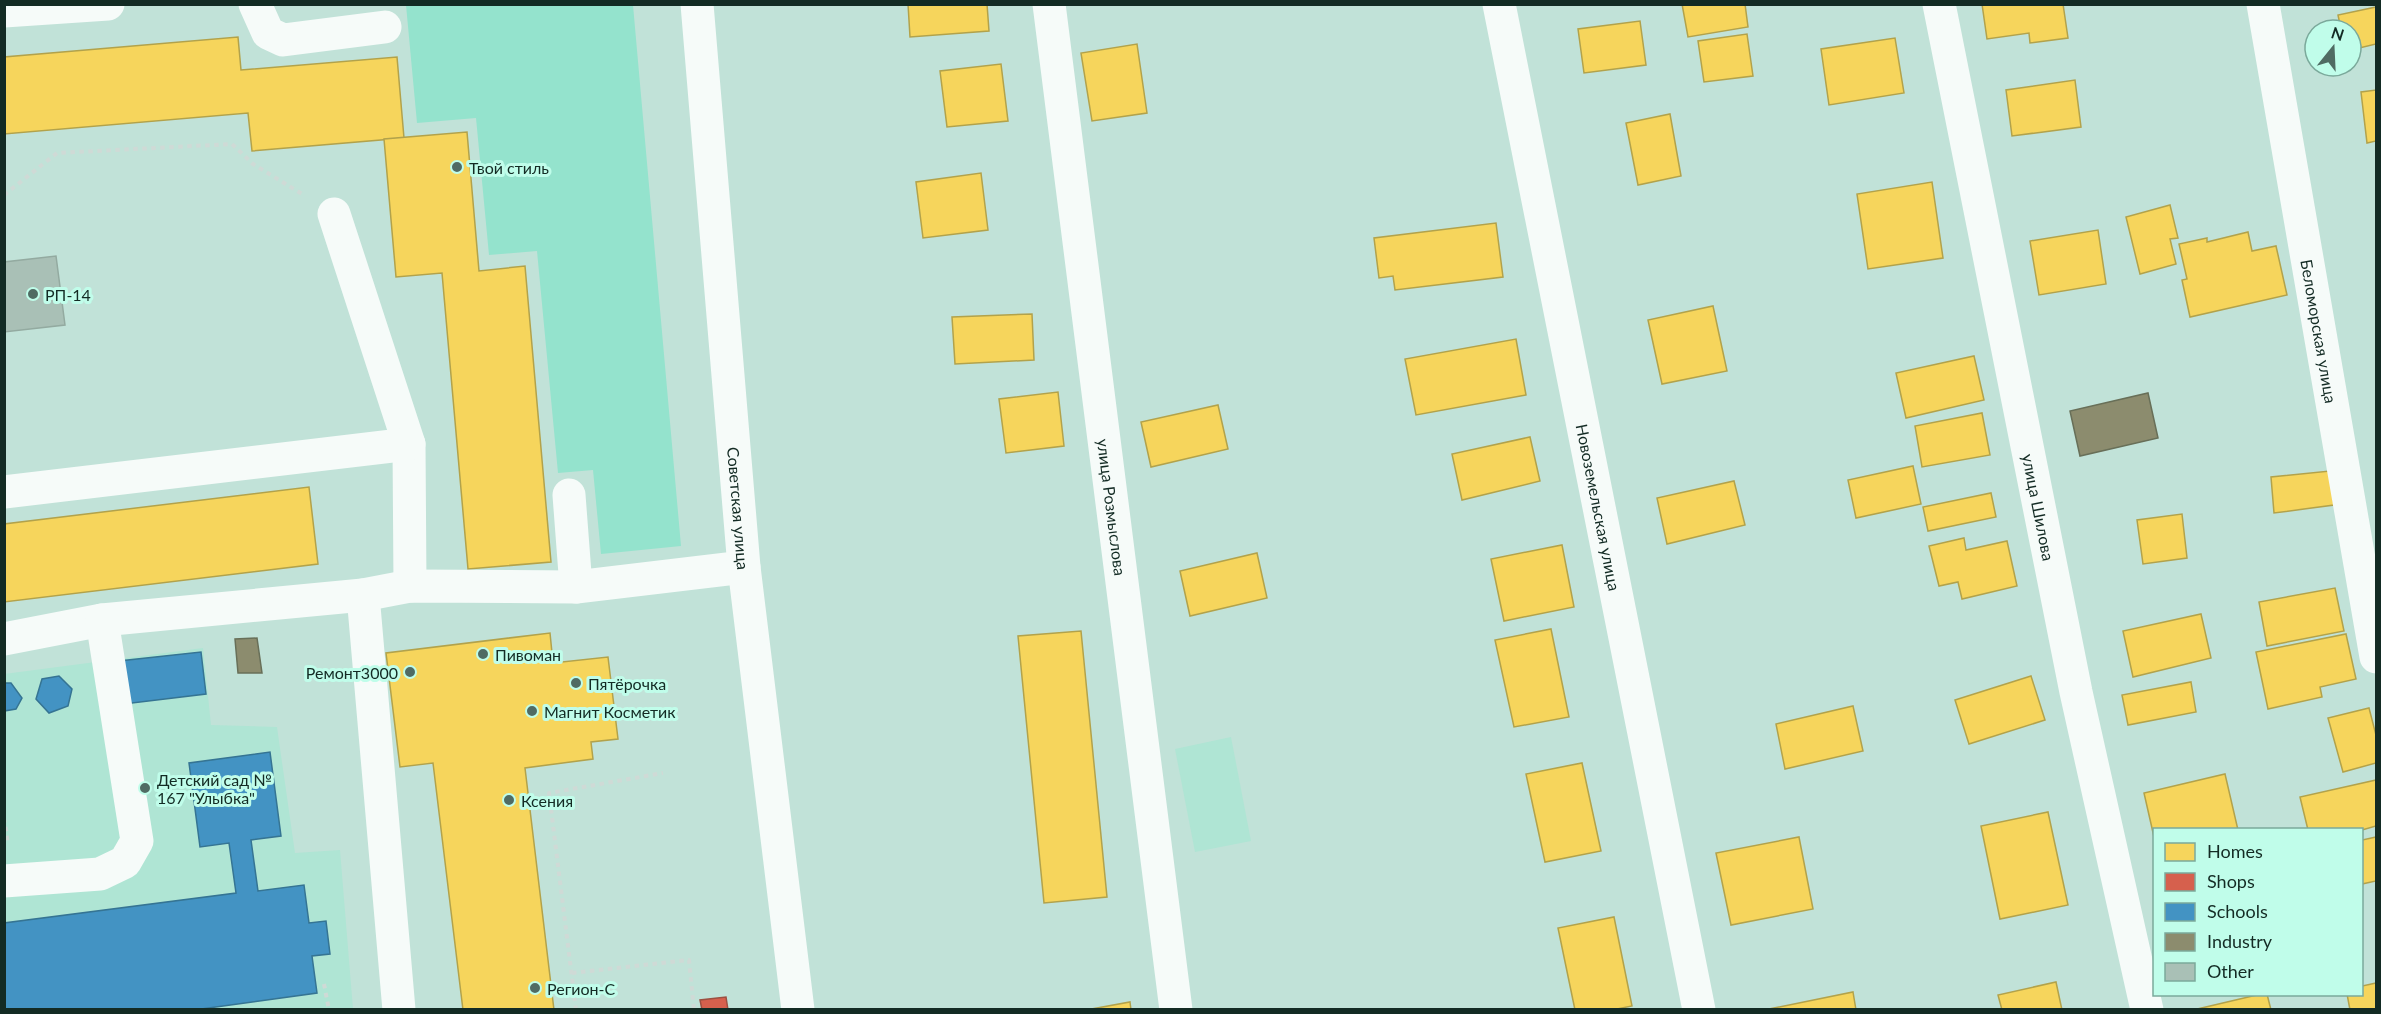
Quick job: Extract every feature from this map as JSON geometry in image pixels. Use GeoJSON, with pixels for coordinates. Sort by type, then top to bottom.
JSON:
{"type":"FeatureCollection","features":[{"type":"Feature","properties":{"kind":"street"},"geometry":{"type":"LineString","coordinates":[[4,11],[108,4]]}},
{"type":"Feature","properties":{"kind":"street"},"geometry":{"type":"LineString","coordinates":[[255,4],[268,33],[283,40],[385,27]]}},
{"type":"Feature","properties":{"kind":"street","name":"Советская улица"},"geometry":{"type":"LineString","coordinates":[[697,4],[744,567],[798,1010]]}},
{"type":"Feature","properties":{"kind":"street","name":"улица Розмыслова"},"geometry":{"type":"LineString","coordinates":[[1049,4],[1176,1010]]}},
{"type":"Feature","properties":{"kind":"street","name":"Новоземельская улица"},"geometry":{"type":"LineString","coordinates":[[1499,4],[1699,1010]]}},
{"type":"Feature","properties":{"kind":"street","name":"улица Шилова"},"geometry":{"type":"LineString","coordinates":[[1939,4],[2076,692],[2147,1010]]}},
{"type":"Feature","properties":{"kind":"street","name":"Беломорская улица"},"geometry":{"type":"LineString","coordinates":[[2263,4],[2376,657]]}},
{"type":"Feature","properties":{"kind":"street"},"geometry":{"type":"LineString","coordinates":[[334,214],[409,444],[410,586]]}},
{"type":"Feature","properties":{"kind":"street"},"geometry":{"type":"LineString","coordinates":[[4,492],[409,444]]}},
{"type":"Feature","properties":{"kind":"street"},"geometry":{"type":"LineString","coordinates":[[569,495],[576,587]]}},
{"type":"Feature","properties":{"kind":"street"},"geometry":{"type":"LineString","coordinates":[[4,639],[102,620],[363,595],[410,586],[576,587],[744,567]]}},
{"type":"Feature","properties":{"kind":"street"},"geometry":{"type":"LineString","coordinates":[[363,595],[399,1010]]}},
{"type":"Feature","properties":{"kind":"street"},"geometry":{"type":"LineString","coordinates":[[4,881],[100,874],[124,862],[137,841],[102,620]]}},
{"type":"Feature","properties":{"kind":"path"},"geometry":{"type":"LineString","coordinates":[[4,195],[57,153],[232,144],[253,164],[334,214]]}},
{"type":"Feature","properties":{"kind":"path"},"geometry":{"type":"LineString","coordinates":[[576,1010],[549,793],[663,773]]}},
{"type":"Feature","properties":{"kind":"path"},"geometry":{"type":"LineString","coordinates":[[571,973],[689,960],[694,1010]]}},
{"type":"Feature","properties":{"kind":"path"},"geometry":{"type":"LineString","coordinates":[[324,984],[329,1010]]}},
{"type":"Feature","properties":{"kind":"shaded area"},"geometry":{"type":"Polygon","coordinates":[[[406,5],[633,5],[681,546],[601,554],[593,470],[558,473],[537,251],[489,255],[476,118],[417,123],[406,5]]]}},
{"type":"Feature","properties":{"kind":"shaded area","name":"Детский сад № 167 \"Улыбка\""},"geometry":{"type":"Polygon","coordinates":[[[203,648],[211,725],[277,727],[295,853],[340,850],[353,1009],[5,1009],[4,674],[203,648]]]}},
{"type":"Feature","properties":{"kind":"shaded area"},"geometry":{"type":"Polygon","coordinates":[[[1231,737],[1251,841],[1195,852],[1175,749],[1231,737]]]}},
{"type":"Feature","properties":{"kind":"building: Homes"},"geometry":{"type":"Polygon","coordinates":[[[908,4],[987,4],[989,31],[910,37],[908,4]]]}},
{"type":"Feature","properties":{"kind":"building: Homes"},"geometry":{"type":"Polygon","coordinates":[[[1682,4],[1745,4],[1748,27],[1688,37],[1682,4]]]}},
{"type":"Feature","properties":{"kind":"building: Homes"},"geometry":{"type":"Polygon","coordinates":[[[1982,4],[2063,4],[2068,38],[2030,43],[2029,33],[1987,39],[1982,4]]]}},
{"type":"Feature","properties":{"kind":"building: Homes"},"geometry":{"type":"Polygon","coordinates":[[[2376,7],[2376,44],[2363,47],[2363,18],[2339,18],[2338,15],[2376,7]]]}},
{"type":"Feature","properties":{"kind":"building: Homes"},"geometry":{"type":"Polygon","coordinates":[[[1640,21],[1646,65],[1584,73],[1578,29],[1640,21]]]}},
{"type":"Feature","properties":{"kind":"building: Homes"},"geometry":{"type":"Polygon","coordinates":[[[1747,34],[1753,76],[1704,82],[1698,41],[1747,34]]]}},
{"type":"Feature","properties":{"kind":"building: Homes"},"geometry":{"type":"Polygon","coordinates":[[[238,37],[241,70],[397,57],[404,138],[252,151],[248,113],[4,134],[4,57],[238,37]]]}},
{"type":"Feature","properties":{"kind":"building: Homes"},"geometry":{"type":"Polygon","coordinates":[[[1895,38],[1904,93],[1829,105],[1821,49],[1895,38]]]}},
{"type":"Feature","properties":{"kind":"building: Homes"},"geometry":{"type":"Polygon","coordinates":[[[1137,44],[1147,113],[1092,121],[1081,53],[1137,44]]]}},
{"type":"Feature","properties":{"kind":"building: Homes"},"geometry":{"type":"Polygon","coordinates":[[[1001,64],[1008,121],[947,127],[940,71],[1001,64]]]}},
{"type":"Feature","properties":{"kind":"building: Homes"},"geometry":{"type":"Polygon","coordinates":[[[2075,80],[2081,127],[2012,136],[2006,90],[2075,80]]]}},
{"type":"Feature","properties":{"kind":"building: Homes"},"geometry":{"type":"Polygon","coordinates":[[[2376,90],[2376,141],[2367,143],[2361,92],[2376,90]]]}},
{"type":"Feature","properties":{"kind":"building: Homes"},"geometry":{"type":"Polygon","coordinates":[[[1670,114],[1681,176],[1638,185],[1626,123],[1670,114]]]}},
{"type":"Feature","properties":{"kind":"building: Homes"},"geometry":{"type":"Polygon","coordinates":[[[467,132],[479,271],[525,266],[551,562],[468,569],[442,273],[396,277],[384,139],[467,132]]]}},
{"type":"Feature","properties":{"kind":"building: Homes"},"geometry":{"type":"Polygon","coordinates":[[[981,173],[988,230],[923,238],[916,182],[981,173]]]}},
{"type":"Feature","properties":{"kind":"building: Homes"},"geometry":{"type":"Polygon","coordinates":[[[1932,182],[1943,258],[1868,269],[1857,194],[1932,182]]]}},
{"type":"Feature","properties":{"kind":"building: Homes"},"geometry":{"type":"Polygon","coordinates":[[[2170,205],[2178,238],[2170,239],[2176,264],[2140,274],[2126,217],[2170,205]]]}},
{"type":"Feature","properties":{"kind":"building: Homes"},"geometry":{"type":"Polygon","coordinates":[[[1496,223],[1503,277],[1395,290],[1393,276],[1379,278],[1374,238],[1496,223]]]}},
{"type":"Feature","properties":{"kind":"building: Homes"},"geometry":{"type":"Polygon","coordinates":[[[2098,230],[2106,284],[2039,295],[2030,241],[2098,230]]]}},
{"type":"Feature","properties":{"kind":"building: Homes"},"geometry":{"type":"Polygon","coordinates":[[[2248,232],[2252,251],[2276,246],[2287,295],[2190,317],[2182,280],[2187,279],[2179,244],[2207,238],[2207,242],[2248,232]]]}},
{"type":"Feature","properties":{"kind":"building: Homes"},"geometry":{"type":"Polygon","coordinates":[[[1713,306],[1727,371],[1662,384],[1648,320],[1713,306]]]}},
{"type":"Feature","properties":{"kind":"building: Homes"},"geometry":{"type":"Polygon","coordinates":[[[1032,314],[1034,360],[955,364],[952,317],[1032,314]]]}},
{"type":"Feature","properties":{"kind":"building: Homes"},"geometry":{"type":"Polygon","coordinates":[[[1516,339],[1526,395],[1416,415],[1405,359],[1516,339]]]}},
{"type":"Feature","properties":{"kind":"building: Homes"},"geometry":{"type":"Polygon","coordinates":[[[1974,356],[1984,400],[1906,418],[1896,373],[1974,356]]]}},
{"type":"Feature","properties":{"kind":"building: Homes"},"geometry":{"type":"Polygon","coordinates":[[[1058,392],[1064,446],[1006,453],[999,399],[1058,392]]]}},
{"type":"Feature","properties":{"kind":"building: Homes"},"geometry":{"type":"Polygon","coordinates":[[[1218,405],[1228,449],[1151,467],[1141,422],[1218,405]]]}},
{"type":"Feature","properties":{"kind":"building: Homes"},"geometry":{"type":"Polygon","coordinates":[[[1982,413],[1990,455],[1922,467],[1915,426],[1982,413]]]}},
{"type":"Feature","properties":{"kind":"building: Homes"},"geometry":{"type":"Polygon","coordinates":[[[1530,437],[1540,481],[1462,500],[1452,454],[1530,437]]]}},
{"type":"Feature","properties":{"kind":"building: Homes"},"geometry":{"type":"Polygon","coordinates":[[[1913,466],[1921,504],[1856,518],[1848,480],[1913,466]]]}},
{"type":"Feature","properties":{"kind":"building: Homes"},"geometry":{"type":"Polygon","coordinates":[[[2330,471],[2334,505],[2274,513],[2271,477],[2330,471]]]}},
{"type":"Feature","properties":{"kind":"building: Homes"},"geometry":{"type":"Polygon","coordinates":[[[1734,481],[1745,525],[1667,544],[1657,498],[1734,481]]]}},
{"type":"Feature","properties":{"kind":"building: Homes"},"geometry":{"type":"Polygon","coordinates":[[[309,487],[318,564],[4,602],[4,524],[309,487]]]}},
{"type":"Feature","properties":{"kind":"building: Homes"},"geometry":{"type":"Polygon","coordinates":[[[1991,493],[1996,517],[1928,531],[1923,507],[1991,493]]]}},
{"type":"Feature","properties":{"kind":"building: Homes"},"geometry":{"type":"Polygon","coordinates":[[[2182,514],[2187,558],[2143,564],[2137,520],[2182,514]]]}},
{"type":"Feature","properties":{"kind":"building: Homes"},"geometry":{"type":"Polygon","coordinates":[[[1964,538],[1966,550],[2007,541],[2017,586],[1962,599],[1958,582],[1939,586],[1929,546],[1964,538]]]}},
{"type":"Feature","properties":{"kind":"building: Homes"},"geometry":{"type":"Polygon","coordinates":[[[1562,545],[1574,607],[1504,621],[1491,559],[1562,545]]]}},
{"type":"Feature","properties":{"kind":"building: Homes"},"geometry":{"type":"Polygon","coordinates":[[[1257,553],[1267,598],[1190,616],[1180,571],[1257,553]]]}},
{"type":"Feature","properties":{"kind":"building: Homes"},"geometry":{"type":"Polygon","coordinates":[[[2335,588],[2344,631],[2267,646],[2259,602],[2335,588]]]}},
{"type":"Feature","properties":{"kind":"building: Homes"},"geometry":{"type":"Polygon","coordinates":[[[2201,614],[2211,658],[2133,677],[2123,631],[2201,614]]]}},
{"type":"Feature","properties":{"kind":"building: Homes"},"geometry":{"type":"Polygon","coordinates":[[[1551,629],[1569,717],[1514,727],[1495,640],[1551,629]]]}},
{"type":"Feature","properties":{"kind":"building: Homes"},"geometry":{"type":"Polygon","coordinates":[[[1081,631],[1107,897],[1044,903],[1018,636],[1081,631]]]}},
{"type":"Feature","properties":{"kind":"building: Homes"},"geometry":{"type":"Polygon","coordinates":[[[550,633],[553,663],[608,657],[618,739],[591,742],[593,759],[525,768],[554,1010],[463,1010],[433,763],[400,767],[386,653],[550,633]]]}},
{"type":"Feature","properties":{"kind":"building: Homes"},"geometry":{"type":"Polygon","coordinates":[[[2346,634],[2356,679],[2320,687],[2322,697],[2268,709],[2256,652],[2346,634]]]}},
{"type":"Feature","properties":{"kind":"building: Homes"},"geometry":{"type":"Polygon","coordinates":[[[2031,676],[2045,720],[1969,744],[1955,700],[2031,676]]]}},
{"type":"Feature","properties":{"kind":"building: Homes"},"geometry":{"type":"Polygon","coordinates":[[[2191,682],[2196,712],[2128,725],[2122,695],[2191,682]]]}},
{"type":"Feature","properties":{"kind":"building: Homes"},"geometry":{"type":"Polygon","coordinates":[[[1853,706],[1863,751],[1785,769],[1776,724],[1853,706]]]}},
{"type":"Feature","properties":{"kind":"building: Homes"},"geometry":{"type":"Polygon","coordinates":[[[2369,708],[2376,735],[2376,763],[2343,772],[2328,718],[2369,708]]]}},
{"type":"Feature","properties":{"kind":"building: Homes"},"geometry":{"type":"Polygon","coordinates":[[[1582,763],[1601,851],[1545,862],[1526,774],[1582,763]]]}},
{"type":"Feature","properties":{"kind":"building: Homes"},"geometry":{"type":"Polygon","coordinates":[[[2225,774],[2238,828],[2153,828],[2153,833],[2144,793],[2225,774]]]}},
{"type":"Feature","properties":{"kind":"building: Homes"},"geometry":{"type":"Polygon","coordinates":[[[2376,780],[2376,826],[2363,830],[2308,828],[2300,797],[2376,780]]]}},
{"type":"Feature","properties":{"kind":"building: Homes"},"geometry":{"type":"Polygon","coordinates":[[[2048,812],[2068,905],[2000,919],[1981,826],[2048,812]]]}},
{"type":"Feature","properties":{"kind":"building: Homes"},"geometry":{"type":"Polygon","coordinates":[[[1799,837],[1813,909],[1731,925],[1716,853],[1799,837]]]}},
{"type":"Feature","properties":{"kind":"building: Homes"},"geometry":{"type":"Polygon","coordinates":[[[2376,837],[2376,881],[2363,884],[2363,840],[2376,837]]]}},
{"type":"Feature","properties":{"kind":"building: Homes"},"geometry":{"type":"Polygon","coordinates":[[[1614,917],[1632,1006],[1612,1010],[1575,1010],[1558,928],[1614,917]]]}},
{"type":"Feature","properties":{"kind":"building: Homes"},"geometry":{"type":"Polygon","coordinates":[[[2056,982],[2062,1010],[2002,1010],[1998,995],[2056,982]]]}},
{"type":"Feature","properties":{"kind":"building: Homes"},"geometry":{"type":"Polygon","coordinates":[[[2376,983],[2376,1010],[2350,1010],[2347,996],[2363,996],[2363,986],[2376,983]]]}},
{"type":"Feature","properties":{"kind":"building: Homes"},"geometry":{"type":"Polygon","coordinates":[[[1853,992],[1856,1010],[1764,1010],[1853,992]]]}},
{"type":"Feature","properties":{"kind":"building: Homes"},"geometry":{"type":"Polygon","coordinates":[[[2252,996],[2268,996],[2271,1010],[2193,1010],[2252,996]]]}},
{"type":"Feature","properties":{"kind":"building: Homes"},"geometry":{"type":"Polygon","coordinates":[[[1130,1002],[1131,1010],[1086,1010],[1130,1002]]]}},
{"type":"Feature","properties":{"kind":"building: Shops"},"geometry":{"type":"Polygon","coordinates":[[[726,997],[728,1010],[702,1010],[700,1000],[726,997]]]}},
{"type":"Feature","properties":{"kind":"building: Schools"},"geometry":{"type":"Polygon","coordinates":[[[201,652],[206,694],[124,704],[119,661],[201,652]]]}},
{"type":"Feature","properties":{"kind":"building: Schools"},"geometry":{"type":"Polygon","coordinates":[[[59,676],[72,689],[68,706],[49,713],[36,699],[42,679],[59,676]]]}},
{"type":"Feature","properties":{"kind":"building: Schools"},"geometry":{"type":"Polygon","coordinates":[[[4,683],[11,683],[22,698],[16,709],[4,711],[4,683]]]}},
{"type":"Feature","properties":{"kind":"building: Schools"},"geometry":{"type":"Polygon","coordinates":[[[270,752],[281,836],[251,840],[258,891],[304,885],[309,923],[326,921],[330,954],[312,956],[317,993],[194,1010],[4,1010],[4,923],[236,893],[229,843],[200,847],[189,763],[270,752]]]}},
{"type":"Feature","properties":{"kind":"building: Industry"},"geometry":{"type":"Polygon","coordinates":[[[2148,393],[2158,438],[2080,456],[2070,411],[2148,393]]]}},
{"type":"Feature","properties":{"kind":"building: Industry"},"geometry":{"type":"Polygon","coordinates":[[[257,638],[262,673],[238,673],[235,639],[257,638]]]}},
{"type":"Feature","properties":{"kind":"building: Other","name":"РП-14"},"geometry":{"type":"Polygon","coordinates":[[[56,256],[65,325],[4,332],[4,262],[56,256]]]}},
{"type":"Feature","properties":{"kind":"place","name":"Твой стиль"},"geometry":{"type":"Point","coordinates":[457,167]}},
{"type":"Feature","properties":{"kind":"place","name":"РП-14"},"geometry":{"type":"Point","coordinates":[33,294]}},
{"type":"Feature","properties":{"kind":"place","name":"Пивоман"},"geometry":{"type":"Point","coordinates":[483,654]}},
{"type":"Feature","properties":{"kind":"place","name":"Ремонт3000"},"geometry":{"type":"Point","coordinates":[410,672]}},
{"type":"Feature","properties":{"kind":"place","name":"Пятёрочка"},"geometry":{"type":"Point","coordinates":[576,683]}},
{"type":"Feature","properties":{"kind":"place","name":"Магнит Косметик"},"geometry":{"type":"Point","coordinates":[532,711]}},
{"type":"Feature","properties":{"kind":"place","name":"Детский сад № 167 \"Улыбка\""},"geometry":{"type":"Point","coordinates":[145,788]}},
{"type":"Feature","properties":{"kind":"place","name":"Ксения"},"geometry":{"type":"Point","coordinates":[509,800]}},
{"type":"Feature","properties":{"kind":"place","name":"Регион-С"},"geometry":{"type":"Point","coordinates":[535,988]}}]}
